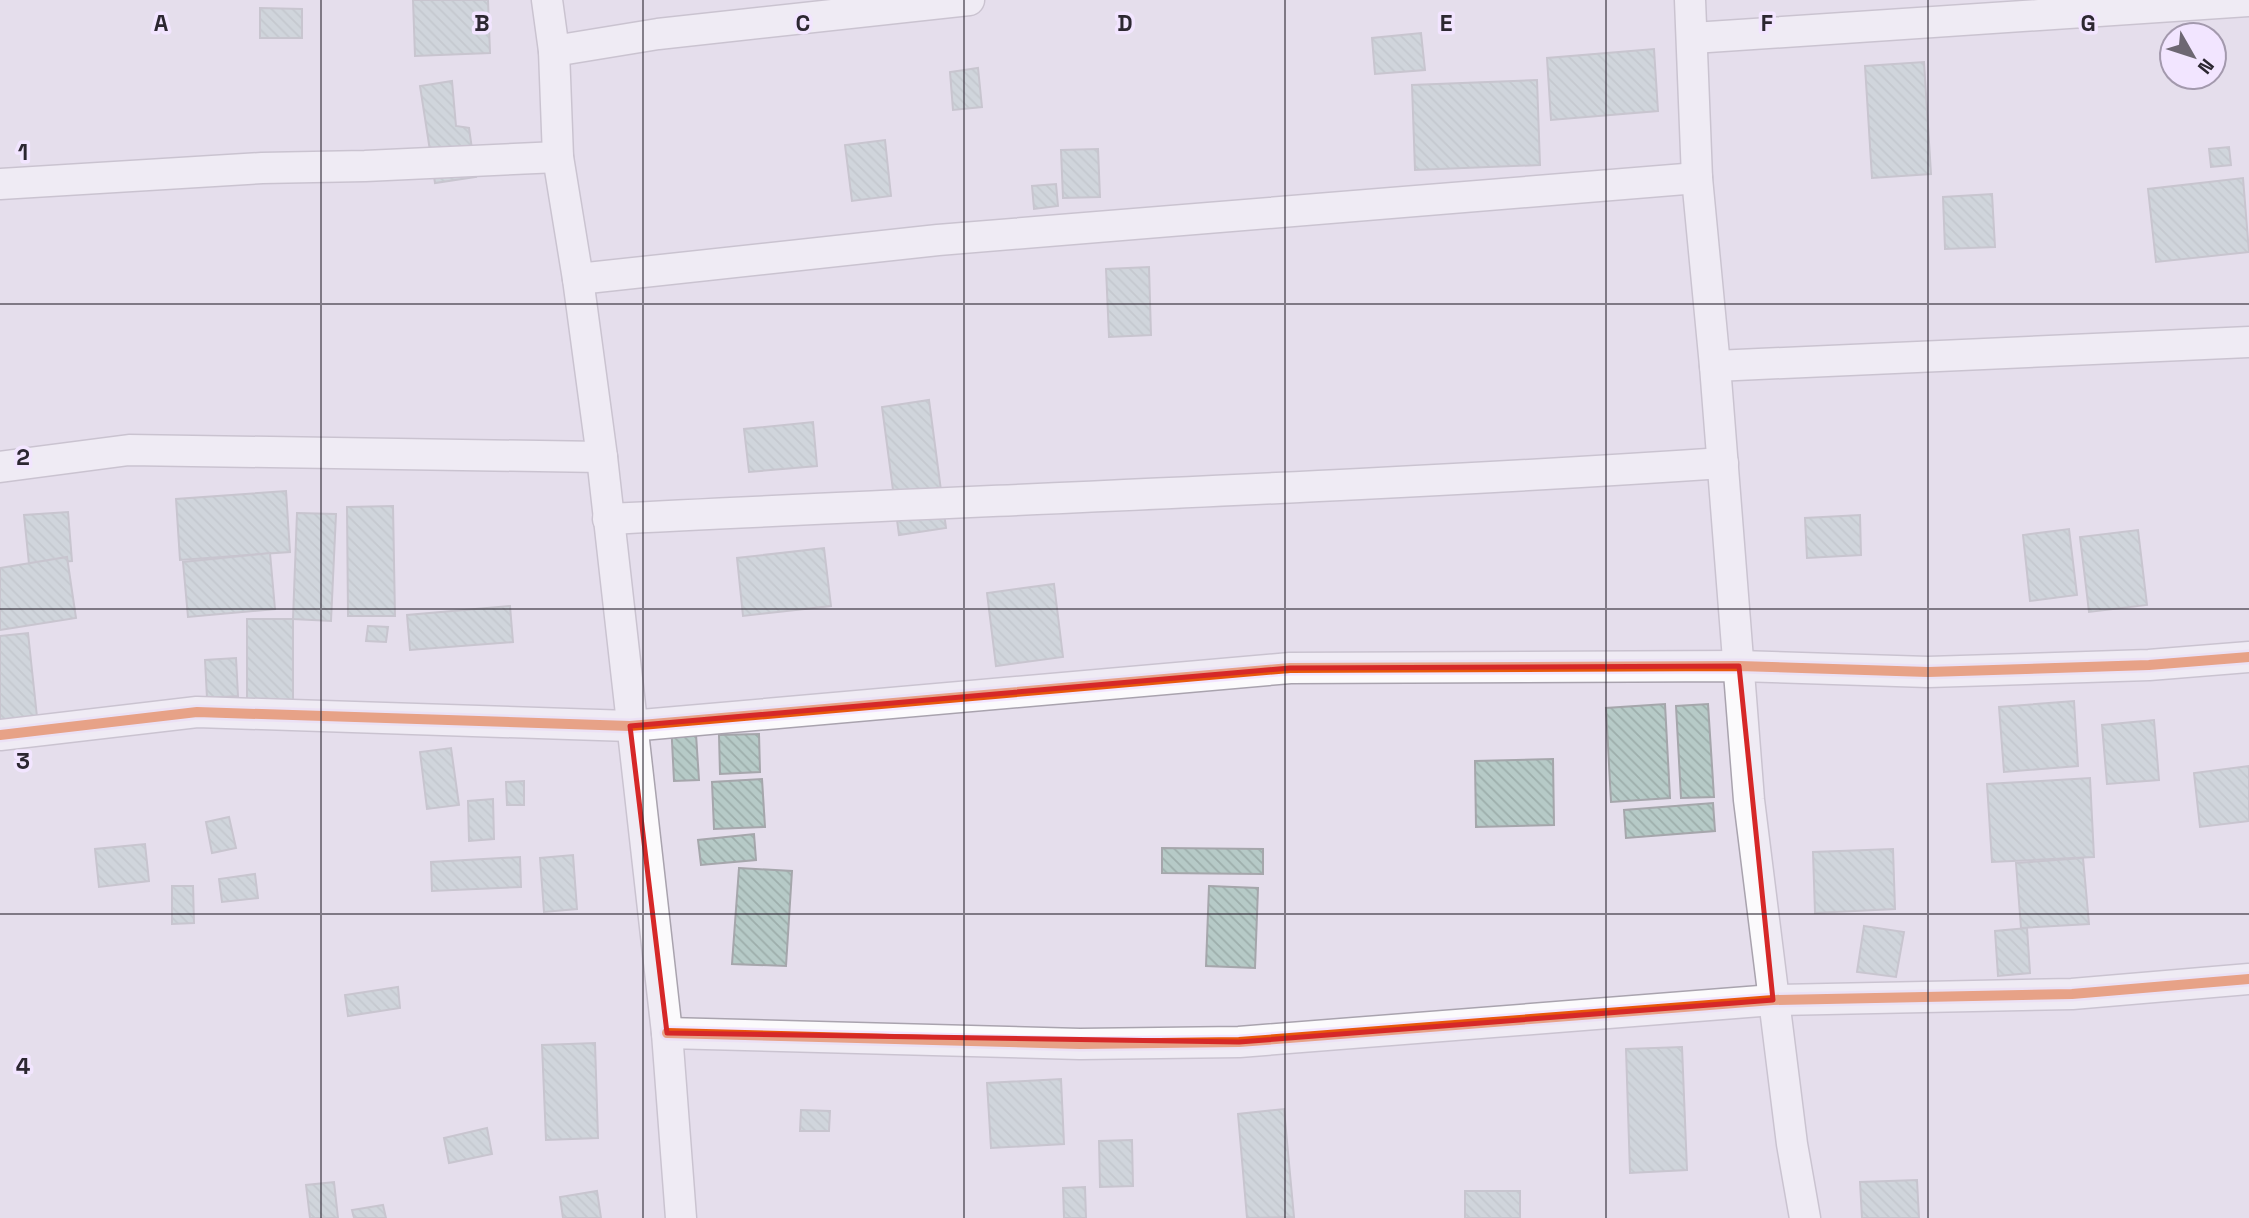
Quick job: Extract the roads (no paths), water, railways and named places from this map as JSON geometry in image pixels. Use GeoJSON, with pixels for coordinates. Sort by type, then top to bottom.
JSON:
{"type":"FeatureCollection","features":[{"type":"Feature","properties":{"kind":"street"},"geometry":{"type":"LineString","coordinates":[[547,0],[554,51],[558,157],[602,457],[630,726],[667,1033],[681,1218]]}},
{"type":"Feature","properties":{"kind":"street"},"geometry":{"type":"LineString","coordinates":[[554,51],[658,34],[969,0]]}},
{"type":"Feature","properties":{"kind":"street"},"geometry":{"type":"LineString","coordinates":[[1690,0],[1697,178],[1715,366],[1749,800],[1792,1144],[1805,1218]]}},
{"type":"Feature","properties":{"kind":"street"},"geometry":{"type":"LineString","coordinates":[[1693,38],[2249,1]]}},
{"type":"Feature","properties":{"kind":"street"},"geometry":{"type":"LineString","coordinates":[[0,184],[262,168],[558,157]]}},
{"type":"Feature","properties":{"kind":"street"},"geometry":{"type":"LineString","coordinates":[[578,279],[938,240],[1697,178]]}},
{"type":"Feature","properties":{"kind":"street"},"geometry":{"type":"LineString","coordinates":[[1715,366],[2249,342]]}},
{"type":"Feature","properties":{"kind":"street"},"geometry":{"type":"LineString","coordinates":[[0,467],[129,450],[602,457]]}},
{"type":"Feature","properties":{"kind":"street"},"geometry":{"type":"LineString","coordinates":[[608,519],[1094,495],[1477,480],[1723,463]]}},
{"type":"Feature","properties":{"kind":"street"},"geometry":{"type":"LineString","coordinates":[[0,735],[197,712],[630,726],[1290,668],[1739,666],[1928,672],[2149,665],[2249,657]]}},
{"type":"Feature","properties":{"kind":"street"},"geometry":{"type":"LineString","coordinates":[[667,1033],[1080,1044],[1239,1042],[1773,1000],[2072,994],[2249,979]]}}]}
